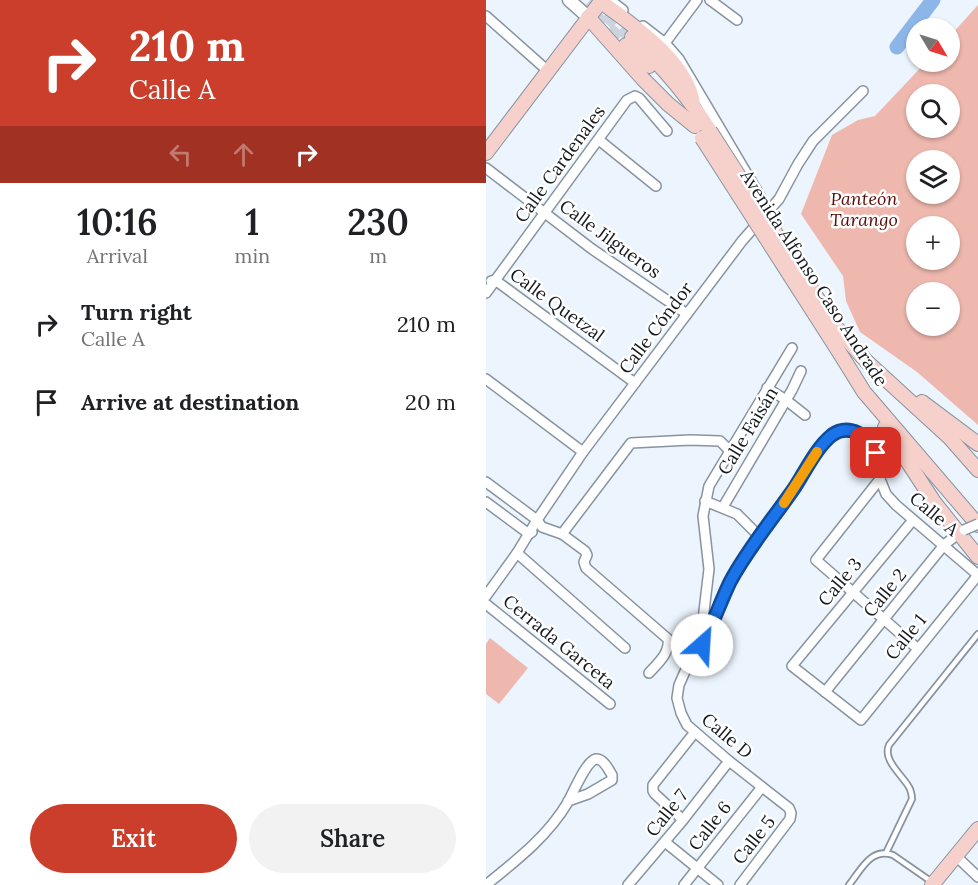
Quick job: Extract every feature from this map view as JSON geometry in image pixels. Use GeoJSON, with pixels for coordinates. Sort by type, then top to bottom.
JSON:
{"type":"FeatureCollection","features":[{"type":"Feature","properties":{"kind":"main road"},"geometry":{"type":"LineString","coordinates":[[486,153],[603,0],[664,52],[684,79],[692,94],[693,105]]}},
{"type":"Feature","properties":{"kind":"main road"},"geometry":{"type":"LineString","coordinates":[[588,17],[643,79],[694,126]]}},
{"type":"Feature","properties":{"kind":"main road","name":"Avenida Alfonso Caso Andrade"},"geometry":{"type":"LineString","coordinates":[[978,470],[949,437],[871,365],[835,326],[706,135],[694,126],[685,109],[629,41],[656,61],[693,105],[706,135],[864,392],[978,525]]}},
{"type":"Feature","properties":{"kind":"main road"},"geometry":{"type":"LineString","coordinates":[[871,365],[978,444]]}},
{"type":"Feature","properties":{"kind":"main road"},"geometry":{"type":"LineString","coordinates":[[864,392],[934,502],[961,531],[976,555]]}},
{"type":"Feature","properties":{"kind":"main road"},"geometry":{"type":"LineString","coordinates":[[933,884],[978,829]]}},
{"type":"Feature","properties":{"kind":"street"},"geometry":{"type":"LineString","coordinates":[[569,0],[588,17]]}},
{"type":"Feature","properties":{"kind":"street","name":"Avenida Alfonso Caso Andrade"},"geometry":{"type":"LineString","coordinates":[[603,0],[665,43],[680,59],[769,211]]}},
{"type":"Feature","properties":{"kind":"street"},"geometry":{"type":"LineString","coordinates":[[665,43],[697,0]]}},
{"type":"Feature","properties":{"kind":"street"},"geometry":{"type":"LineString","coordinates":[[710,0],[737,20]]}},
{"type":"Feature","properties":{"kind":"street"},"geometry":{"type":"LineString","coordinates":[[486,16],[548,71]]}},
{"type":"Feature","properties":{"kind":"street","name":"Calle Cóndor"},"geometry":{"type":"LineString","coordinates":[[486,596],[529,534],[539,524],[583,452],[742,241],[779,199],[813,141],[863,91]]}},
{"type":"Feature","properties":{"kind":"street","name":"Calle Cardenales"},"geometry":{"type":"LineString","coordinates":[[486,293],[491,281],[627,100],[635,96],[639,98],[667,131]]}},
{"type":"Feature","properties":{"kind":"street"},"geometry":{"type":"LineString","coordinates":[[599,140],[656,186]]}},
{"type":"Feature","properties":{"kind":"street","name":"Calle Jilgueros"},"geometry":{"type":"LineString","coordinates":[[486,168],[592,249],[687,314]]}},
{"type":"Feature","properties":{"kind":"street","name":"Calle Quetzal"},"geometry":{"type":"LineString","coordinates":[[491,281],[635,383]]}},
{"type":"Feature","properties":{"kind":"street"},"geometry":{"type":"LineString","coordinates":[[702,645],[709,569],[703,516],[709,486],[792,348]]}},
{"type":"Feature","properties":{"kind":"street","name":"Calle Faisán"},"geometry":{"type":"LineString","coordinates":[[723,507],[801,371]]}},
{"type":"Feature","properties":{"kind":"street"},"geometry":{"type":"LineString","coordinates":[[486,379],[583,452]]}},
{"type":"Feature","properties":{"kind":"street"},"geometry":{"type":"LineString","coordinates":[[767,388],[805,415]]}},
{"type":"Feature","properties":{"kind":"street","name":"Calle A"},"geometry":{"type":"LineString","coordinates":[[834,434],[843,431],[856,432],[866,437],[876,453],[880,479],[886,494],[978,575]]}},
{"type":"Feature","properties":{"kind":"street","name":"Calle D"},"geometry":{"type":"LineString","coordinates":[[791,813],[789,808],[687,725],[677,698],[679,685],[687,667],[702,645],[730,583],[759,536],[822,446],[834,434]]}},
{"type":"Feature","properties":{"kind":"street"},"geometry":{"type":"LineString","coordinates":[[562,534],[631,443],[720,441],[729,450]]}},
{"type":"Feature","properties":{"kind":"street"},"geometry":{"type":"LineString","coordinates":[[880,479],[816,560],[918,649]]}},
{"type":"Feature","properties":{"kind":"street"},"geometry":{"type":"LineString","coordinates":[[486,482],[539,524],[562,534],[585,551],[586,568],[668,639],[669,646],[666,653],[650,673]]}},
{"type":"Feature","properties":{"kind":"street"},"geometry":{"type":"LineString","coordinates":[[705,501],[737,514],[759,536]]}},
{"type":"Feature","properties":{"kind":"street"},"geometry":{"type":"LineString","coordinates":[[486,502],[529,534]]}},
{"type":"Feature","properties":{"kind":"street","name":"Calle 3"},"geometry":{"type":"LineString","coordinates":[[825,692],[792,666],[913,520]]}},
{"type":"Feature","properties":{"kind":"street","name":"Calle 2"},"geometry":{"type":"LineString","coordinates":[[825,692],[945,545],[961,531],[978,525]]}},
{"type":"Feature","properties":{"kind":"street"},"geometry":{"type":"LineString","coordinates":[[945,545],[959,546],[976,555]]}},
{"type":"Feature","properties":{"kind":"street"},"geometry":{"type":"LineString","coordinates":[[517,553],[625,648]]}},
{"type":"Feature","properties":{"kind":"street","name":"Calle 1"},"geometry":{"type":"LineString","coordinates":[[825,692],[861,720],[978,575]]}},
{"type":"Feature","properties":{"kind":"street","name":"Cerrada Garceta"},"geometry":{"type":"LineString","coordinates":[[486,604],[610,705]]}},
{"type":"Feature","properties":{"kind":"street"},"geometry":{"type":"LineString","coordinates":[[683,820],[655,794],[653,785],[695,732]]}},
{"type":"Feature","properties":{"kind":"street"},"geometry":{"type":"LineString","coordinates":[[486,885],[529,850],[549,829],[586,768],[595,760],[601,761],[612,775],[612,780],[588,794],[568,801]]}},
{"type":"Feature","properties":{"kind":"street","name":"Calle 7"},"geometry":{"type":"LineString","coordinates":[[628,885],[729,761]]}},
{"type":"Feature","properties":{"kind":"street","name":"Calle 6"},"geometry":{"type":"LineString","coordinates":[[684,885],[762,787]]}},
{"type":"Feature","properties":{"kind":"street","name":"Calle 5"},"geometry":{"type":"LineString","coordinates":[[740,885],[790,819],[791,813]]}},
{"type":"Feature","properties":{"kind":"street"},"geometry":{"type":"LineString","coordinates":[[665,842],[718,885]]}},
{"type":"Feature","properties":{"kind":"street"},"geometry":{"type":"LineString","coordinates":[[956,856],[978,877]]}},
{"type":"Feature","properties":{"kind":"lane"},"geometry":{"type":"LineString","coordinates":[[886,853],[912,799],[911,790],[888,758],[889,745],[978,634]]}},
{"type":"Feature","properties":{"kind":"lane"},"geometry":{"type":"LineString","coordinates":[[849,885],[873,856],[880,853],[898,858],[933,884]]}},
{"type":"Feature","properties":{"kind":"green space","name":"Panteón Tarango"},"geometry":{"type":"Polygon","coordinates":[[[978,5],[978,425],[917,372],[860,332],[846,301],[843,276],[801,214],[832,135],[858,120],[875,116],[917,72],[960,72],[960,25],[978,5]]]}},
{"type":"Feature","properties":{"kind":"green space"},"geometry":{"type":"Polygon","coordinates":[[[490,638],[528,668],[499,704],[486,694],[486,644],[490,638]]]}},
{"type":"Feature","properties":{"kind":"waterway"},"geometry":{"type":"LineString","coordinates":[[897,47],[933,0]]}},
{"type":"Feature","properties":{"kind":"tunnel"},"geometry":{"type":"LineString","coordinates":[[590,0],[632,37]]}},
{"type":"Feature","properties":{"kind":"tunnel"},"geometry":{"type":"LineString","coordinates":[[593,15],[626,45]]}},
{"type":"Feature","properties":{"kind":"slow traffic"},"geometry":{"type":"LineString","coordinates":[[784,503],[817,452]]}},
{"type":"Feature","properties":{"kind":"route"},"geometry":{"type":"LineString","coordinates":[[702,645],[743,560],[822,446],[834,434],[843,431],[856,432],[866,437],[876,453]]}}]}
